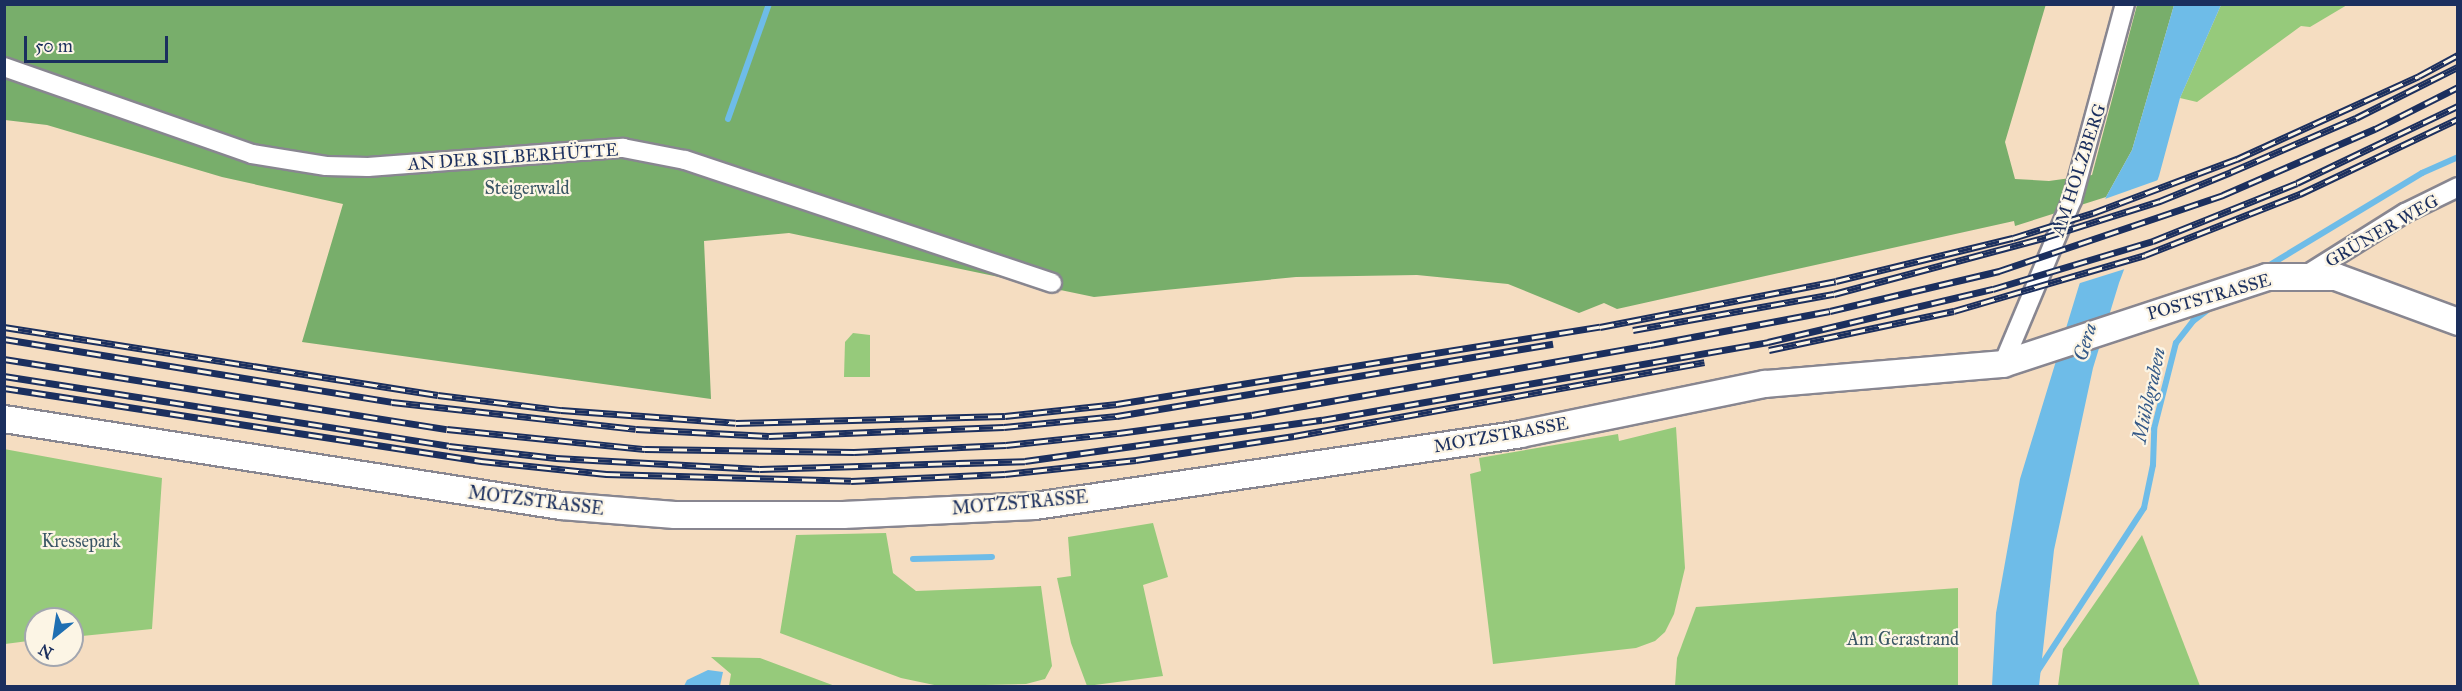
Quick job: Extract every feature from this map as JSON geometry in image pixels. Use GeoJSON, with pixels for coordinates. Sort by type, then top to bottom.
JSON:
{"type":"FeatureCollection","features":[{"type":"Feature","properties":{"kind":"street","name":"AM HOLZBERG"},"geometry":{"type":"LineString","coordinates":[[2003,364],[2072,200],[2125,4]]}},
{"type":"Feature","properties":{"kind":"street","name":"AN DER SILBERHÜTTE"},"geometry":{"type":"LineString","coordinates":[[4,67],[252,154],[326,166],[368,167],[623,148],[685,160],[1052,283]]}},
{"type":"Feature","properties":{"kind":"street","name":"GRÜNER WEG"},"geometry":{"type":"LineString","coordinates":[[2306,275],[2406,213],[2457,188]]}},
{"type":"Feature","properties":{"kind":"street","name":"POSTSTRASSE"},"geometry":{"type":"LineString","coordinates":[[2031,353],[2266,277],[2306,275],[2336,277],[2457,322]]}},
{"type":"Feature","properties":{"kind":"street","name":"MOTZSTRASSE"},"geometry":{"type":"LineString","coordinates":[[4,419],[561,506],[675,515],[843,516],[1035,506],[1521,434],[1765,384],[2003,364],[2031,353]]}},
{"type":"Feature","properties":{"kind":"green space","name":"Steigerwald"},"geometry":{"type":"Polygon","coordinates":[[[2046,4],[2005,142],[2015,179],[2049,181],[2092,175],[2137,5],[2174,5],[2132,150],[2106,197],[2015,226],[2014,221],[1617,309],[1604,303],[1579,313],[1508,284],[1417,275],[1296,277],[1094,297],[789,233],[704,241],[711,399],[302,342],[343,204],[222,177],[47,125],[5,120],[5,5],[2046,4]]]}},
{"type":"Feature","properties":{"kind":"green space"},"geometry":{"type":"Polygon","coordinates":[[[2221,5],[2347,5],[2310,27],[2301,26],[2197,102],[2180,98],[2221,5]]]}},
{"type":"Feature","properties":{"kind":"green space"},"geometry":{"type":"Polygon","coordinates":[[[853,333],[870,335],[870,377],[844,377],[845,342],[853,333]]]}},
{"type":"Feature","properties":{"kind":"green space"},"geometry":{"type":"Polygon","coordinates":[[[1676,427],[1685,568],[1674,614],[1665,632],[1655,641],[1636,648],[1493,664],[1470,474],[1481,471],[1479,458],[1618,434],[1619,441],[1676,427]]]}},
{"type":"Feature","properties":{"kind":"green space","name":"Kressepark"},"geometry":{"type":"Polygon","coordinates":[[[4,449],[162,478],[152,629],[84,636],[84,607],[24,607],[24,642],[5,644],[4,449]]]}},
{"type":"Feature","properties":{"kind":"green space"},"geometry":{"type":"Polygon","coordinates":[[[1153,523],[1168,577],[1143,585],[1163,676],[1087,686],[1071,643],[1057,578],[1071,576],[1068,537],[1153,523]]]}},
{"type":"Feature","properties":{"kind":"green space"},"geometry":{"type":"Polygon","coordinates":[[[886,533],[893,573],[916,591],[1041,586],[1052,666],[1045,679],[1026,684],[939,686],[901,678],[780,633],[796,535],[886,533]]]}},
{"type":"Feature","properties":{"kind":"green space"},"geometry":{"type":"Polygon","coordinates":[[[2142,535],[2200,686],[2058,686],[2063,649],[2142,535]]]}},
{"type":"Feature","properties":{"kind":"green space","name":"Am Gerastrand"},"geometry":{"type":"Polygon","coordinates":[[[1958,588],[1958,686],[1675,686],[1677,658],[1696,607],[1958,588]]]}},
{"type":"Feature","properties":{"kind":"green space"},"geometry":{"type":"Polygon","coordinates":[[[711,657],[760,658],[835,686],[729,686],[731,674],[711,657]]]}},
{"type":"Feature","properties":{"kind":"water","name":"Gera"},"geometry":{"type":"Polygon","coordinates":[[[2174,5],[2221,5],[2180,98],[2159,176],[2119,283],[2093,368],[2054,550],[2039,686],[1992,686],[1996,613],[2020,479],[2106,197],[2132,150],[2174,5]]]}},
{"type":"Feature","properties":{"kind":"water"},"geometry":{"type":"Polygon","coordinates":[[[708,670],[723,672],[720,686],[684,686],[687,680],[708,670]]]}},
{"type":"Feature","properties":{"kind":"pier"},"geometry":{"type":"Polygon","coordinates":[[[2161,179],[2128,268],[2077,284],[2102,200],[2161,179]]]}},
{"type":"Feature","properties":{"kind":"waterway"},"geometry":{"type":"LineString","coordinates":[[728,119],[769,4]]}},
{"type":"Feature","properties":{"kind":"waterway","name":"Mühlgraben"},"geometry":{"type":"LineString","coordinates":[[2263,269],[2422,173],[2458,157]]}},
{"type":"Feature","properties":{"kind":"waterway","name":"Mühlgraben"},"geometry":{"type":"LineString","coordinates":[[2037,672],[2144,508],[2153,465],[2154,429],[2176,343],[2193,321],[2214,305]]}},
{"type":"Feature","properties":{"kind":"waterway"},"geometry":{"type":"LineString","coordinates":[[913,559],[992,557]]}},
{"type":"Feature","properties":{"kind":"railway"},"geometry":{"type":"LineString","coordinates":[[4,327],[438,395],[561,410],[736,423],[1005,416],[1117,404],[1600,327],[1836,281],[2013,238],[2093,213],[2237,159],[2419,76],[2458,55]]}},
{"type":"Feature","properties":{"kind":"railway"},"geometry":{"type":"LineString","coordinates":[[1633,330],[1834,294],[2046,237],[2160,201],[2356,118],[2458,67]]}},
{"type":"Feature","properties":{"kind":"railway"},"geometry":{"type":"LineString","coordinates":[[4,359],[447,429],[645,449],[854,452],[1006,445],[1119,433],[1252,415],[1650,345],[1830,311],[1999,271],[2223,195],[2375,129],[2458,87]]}},
{"type":"Feature","properties":{"kind":"railway"},"geometry":{"type":"LineString","coordinates":[[4,376],[449,446],[556,458],[760,469],[1025,461],[1322,420],[1768,342],[1993,289],[2153,241],[2297,183],[2458,106]]}},
{"type":"Feature","properties":{"kind":"railway"},"geometry":{"type":"LineString","coordinates":[[1769,350],[1954,311],[2145,255],[2300,194],[2458,119]]}},
{"type":"Feature","properties":{"kind":"railway"},"geometry":{"type":"LineString","coordinates":[[4,339],[392,402],[636,429],[769,436],[1004,427],[1117,416],[1553,344]]}},
{"type":"Feature","properties":{"kind":"railway"},"geometry":{"type":"LineString","coordinates":[[4,388],[481,461],[606,474],[851,481],[1005,474],[1136,460],[1294,436],[1704,362]]}}]}
